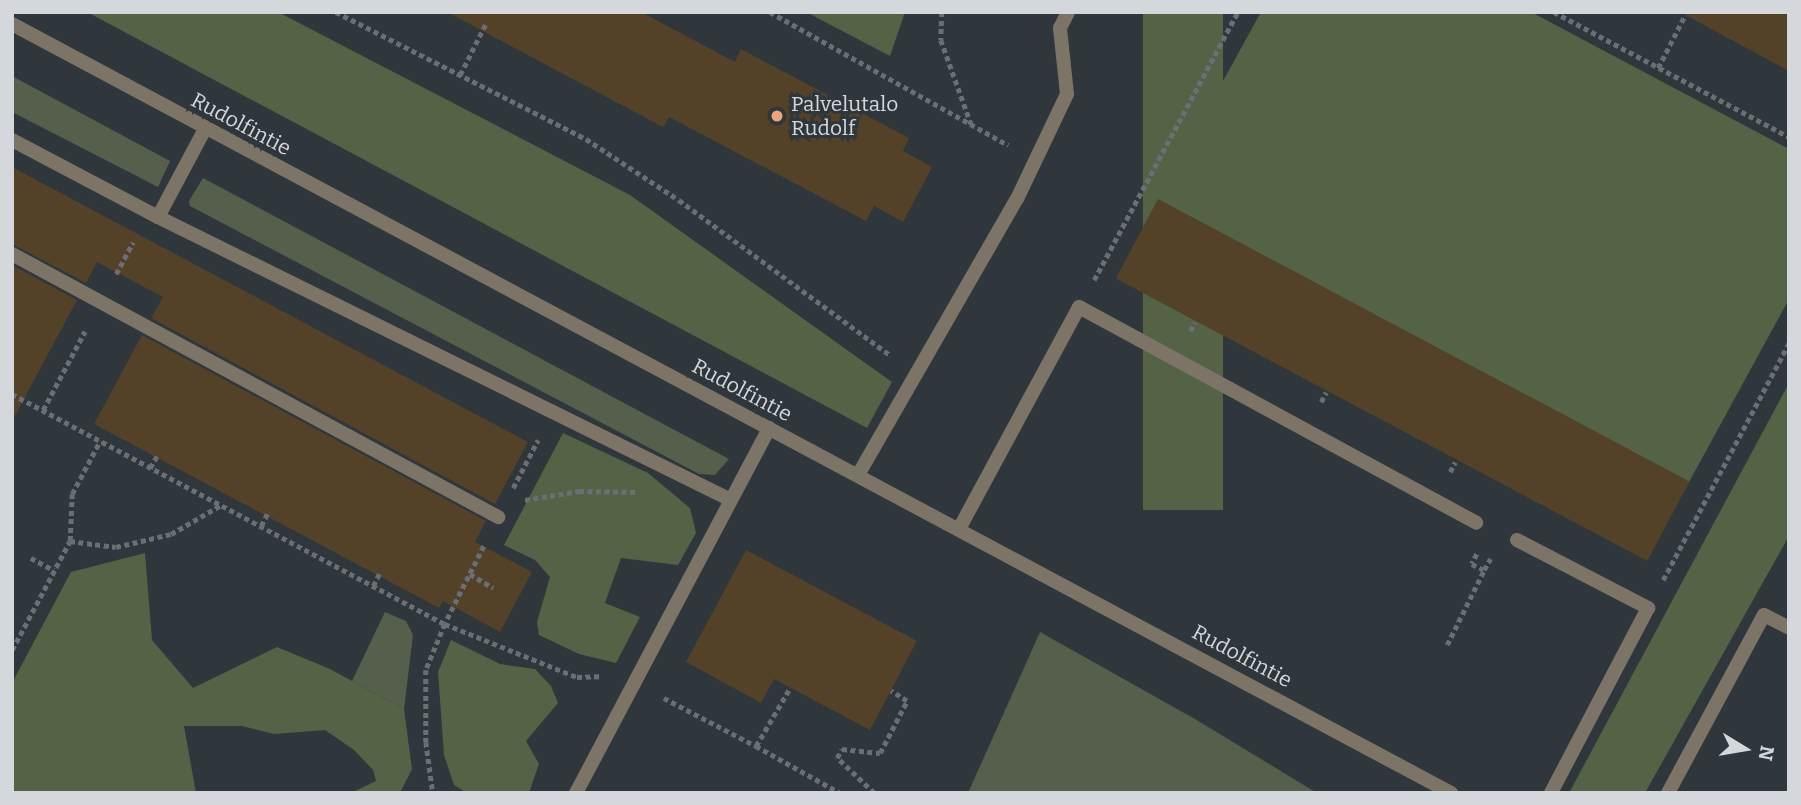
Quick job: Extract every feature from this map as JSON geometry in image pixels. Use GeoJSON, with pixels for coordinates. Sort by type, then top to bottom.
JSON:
{"type":"FeatureCollection","features":[{"type":"Feature","properties":{"kind":"street"},"geometry":{"type":"LineString","coordinates":[[858,475],[1036,160],[1068,94],[1060,27],[1068,12]]}},
{"type":"Feature","properties":{"kind":"street","name":"Rudolfintie"},"geometry":{"type":"LineString","coordinates":[[12,24],[1451,793]]}},
{"type":"Feature","properties":{"kind":"street"},"geometry":{"type":"LineString","coordinates":[[158,217],[205,129]]}},
{"type":"Feature","properties":{"kind":"street"},"geometry":{"type":"LineString","coordinates":[[12,139],[158,217],[731,500]]}},
{"type":"Feature","properties":{"kind":"street"},"geometry":{"type":"LineString","coordinates":[[12,254],[498,517]]}},
{"type":"Feature","properties":{"kind":"street"},"geometry":{"type":"LineString","coordinates":[[959,529],[1079,307],[1476,523]]}},
{"type":"Feature","properties":{"kind":"street"},"geometry":{"type":"LineString","coordinates":[[576,793],[769,428]]}},
{"type":"Feature","properties":{"kind":"street"},"geometry":{"type":"LineString","coordinates":[[1517,540],[1648,608],[1551,793]]}},
{"type":"Feature","properties":{"kind":"street"},"geometry":{"type":"LineString","coordinates":[[1668,793],[1764,615],[1789,628]]}},
{"type":"Feature","properties":{"kind":"path"},"geometry":{"type":"LineString","coordinates":[[336,12],[609,155],[916,374]]}},
{"type":"Feature","properties":{"kind":"path"},"geometry":{"type":"LineString","coordinates":[[770,12],[1036,160]]}},
{"type":"Feature","properties":{"kind":"path"},"geometry":{"type":"LineString","coordinates":[[942,12],[941,40],[971,124]]}},
{"type":"Feature","properties":{"kind":"path"},"geometry":{"type":"LineString","coordinates":[[1079,307],[1238,12]]}},
{"type":"Feature","properties":{"kind":"path"},"geometry":{"type":"LineString","coordinates":[[1554,12],[1789,137]]}},
{"type":"Feature","properties":{"kind":"path"},"geometry":{"type":"LineString","coordinates":[[1658,68],[1685,15]]}},
{"type":"Feature","properties":{"kind":"path"},"geometry":{"type":"LineString","coordinates":[[460,75],[486,23]]}},
{"type":"Feature","properties":{"kind":"path"},"geometry":{"type":"LineString","coordinates":[[117,271],[134,241]]}},
{"type":"Feature","properties":{"kind":"path"},"geometry":{"type":"LineString","coordinates":[[43,410],[101,302]]}},
{"type":"Feature","properties":{"kind":"path"},"geometry":{"type":"LineString","coordinates":[[1648,608],[1789,343]]}},
{"type":"Feature","properties":{"kind":"path"},"geometry":{"type":"LineString","coordinates":[[12,394],[445,624],[577,677],[635,682],[840,793]]}},
{"type":"Feature","properties":{"kind":"path"},"geometry":{"type":"LineString","coordinates":[[12,650],[70,541],[72,494],[100,440]]}},
{"type":"Feature","properties":{"kind":"path"},"geometry":{"type":"LineString","coordinates":[[515,482],[531,453]]}},
{"type":"Feature","properties":{"kind":"path"},"geometry":{"type":"LineString","coordinates":[[150,468],[158,454]]}},
{"type":"Feature","properties":{"kind":"path"},"geometry":{"type":"LineString","coordinates":[[516,500],[579,491],[634,493],[692,480]]}},
{"type":"Feature","properties":{"kind":"path"},"geometry":{"type":"LineString","coordinates":[[70,541],[117,547],[171,534],[221,505]]}},
{"type":"Feature","properties":{"kind":"path"},"geometry":{"type":"LineString","coordinates":[[261,526],[268,512]]}},
{"type":"Feature","properties":{"kind":"path"},"geometry":{"type":"LineString","coordinates":[[433,793],[426,742],[426,670],[445,624],[498,517]]}},
{"type":"Feature","properties":{"kind":"path"},"geometry":{"type":"LineString","coordinates":[[31,558],[54,570]]}},
{"type":"Feature","properties":{"kind":"path"},"geometry":{"type":"LineString","coordinates":[[1447,645],[1484,570]]}},
{"type":"Feature","properties":{"kind":"path"},"geometry":{"type":"LineString","coordinates":[[373,586],[380,572]]}},
{"type":"Feature","properties":{"kind":"path"},"geometry":{"type":"LineString","coordinates":[[470,574],[493,588]]}},
{"type":"Feature","properties":{"kind":"path"},"geometry":{"type":"LineString","coordinates":[[756,747],[790,688]]}},
{"type":"Feature","properties":{"kind":"path"},"geometry":{"type":"LineString","coordinates":[[874,793],[837,758],[842,749],[869,755],[880,753],[906,701],[891,691]]}},
{"type":"Feature","properties":{"kind":"green space"},"geometry":{"type":"Polygon","coordinates":[[[87,12],[278,12],[630,195],[892,382],[867,428],[87,12]]]}},
{"type":"Feature","properties":{"kind":"green space"},"geometry":{"type":"Polygon","coordinates":[[[806,12],[905,12],[890,56],[806,12]]]}},
{"type":"Feature","properties":{"kind":"green space"},"geometry":{"type":"Polygon","coordinates":[[[1143,12],[1223,12],[1223,510],[1143,510],[1143,12]]]}},
{"type":"Feature","properties":{"kind":"green space"},"geometry":{"type":"Polygon","coordinates":[[[1261,12],[1531,12],[1789,149],[1789,299],[1688,484],[1158,199],[1261,12]]]}},
{"type":"Feature","properties":{"kind":"green space"},"geometry":{"type":"Polygon","coordinates":[[[12,76],[170,161],[158,187],[12,112],[12,76]]]}},
{"type":"Feature","properties":{"kind":"green space"},"geometry":{"type":"Polygon","coordinates":[[[203,178],[729,459],[715,475],[699,474],[190,206],[189,201],[203,178]]]}},
{"type":"Feature","properties":{"kind":"green space"},"geometry":{"type":"Polygon","coordinates":[[[1789,383],[1789,536],[1645,793],[1569,793],[1789,383]]]}},
{"type":"Feature","properties":{"kind":"green space"},"geometry":{"type":"Polygon","coordinates":[[[563,433],[648,473],[690,508],[696,533],[678,565],[621,558],[605,603],[640,617],[616,663],[579,654],[539,635],[537,622],[550,577],[535,560],[504,545],[563,433]]]}},
{"type":"Feature","properties":{"kind":"green space"},"geometry":{"type":"Polygon","coordinates":[[[145,553],[152,640],[193,688],[277,647],[330,669],[404,709],[412,769],[400,793],[351,793],[376,781],[373,770],[354,750],[325,730],[274,734],[242,726],[184,726],[196,793],[12,793],[12,683],[71,572],[145,553]]]}},
{"type":"Feature","properties":{"kind":"green space"},"geometry":{"type":"Polygon","coordinates":[[[385,612],[406,621],[413,635],[404,709],[352,681],[385,612]]]}},
{"type":"Feature","properties":{"kind":"green space"},"geometry":{"type":"Polygon","coordinates":[[[1040,632],[1195,719],[1317,793],[968,793],[1040,632]]]}},
{"type":"Feature","properties":{"kind":"green space"},"geometry":{"type":"Polygon","coordinates":[[[451,640],[500,664],[535,669],[551,686],[558,703],[526,741],[539,764],[529,793],[467,793],[454,785],[444,755],[438,672],[451,640]]]}},
{"type":"Feature","properties":{"kind":"building","name":"Palvelutalo Rudolf"},"geometry":{"type":"Polygon","coordinates":[[[447,12],[641,12],[735,62],[741,49],[909,138],[903,151],[932,167],[903,222],[874,206],[866,221],[669,117],[663,127],[447,12]]]}},
{"type":"Feature","properties":{"kind":"building"},"geometry":{"type":"Polygon","coordinates":[[[1680,12],[1789,12],[1789,71],[1680,12]]]}},
{"type":"Feature","properties":{"kind":"building"},"geometry":{"type":"Polygon","coordinates":[[[12,167],[528,442],[495,504],[151,318],[163,297],[97,262],[86,283],[12,244],[12,167]]]}},
{"type":"Feature","properties":{"kind":"building"},"geometry":{"type":"Polygon","coordinates":[[[1158,199],[1690,482],[1647,561],[1116,278],[1158,199]]]}},
{"type":"Feature","properties":{"kind":"building"},"geometry":{"type":"Polygon","coordinates":[[[12,265],[77,300],[12,421],[12,265]]]}},
{"type":"Feature","properties":{"kind":"building"},"geometry":{"type":"Polygon","coordinates":[[[142,335],[486,521],[475,542],[532,572],[500,632],[443,601],[439,608],[94,424],[142,335]]]}},
{"type":"Feature","properties":{"kind":"building"},"geometry":{"type":"Polygon","coordinates":[[[746,550],[917,641],[870,730],[774,679],[761,703],[686,662],[746,550]]]}},
{"type":"Feature","properties":{"kind":"place","name":"Palvelutalo Rudolf"},"geometry":{"type":"Point","coordinates":[777,116]}}]}
